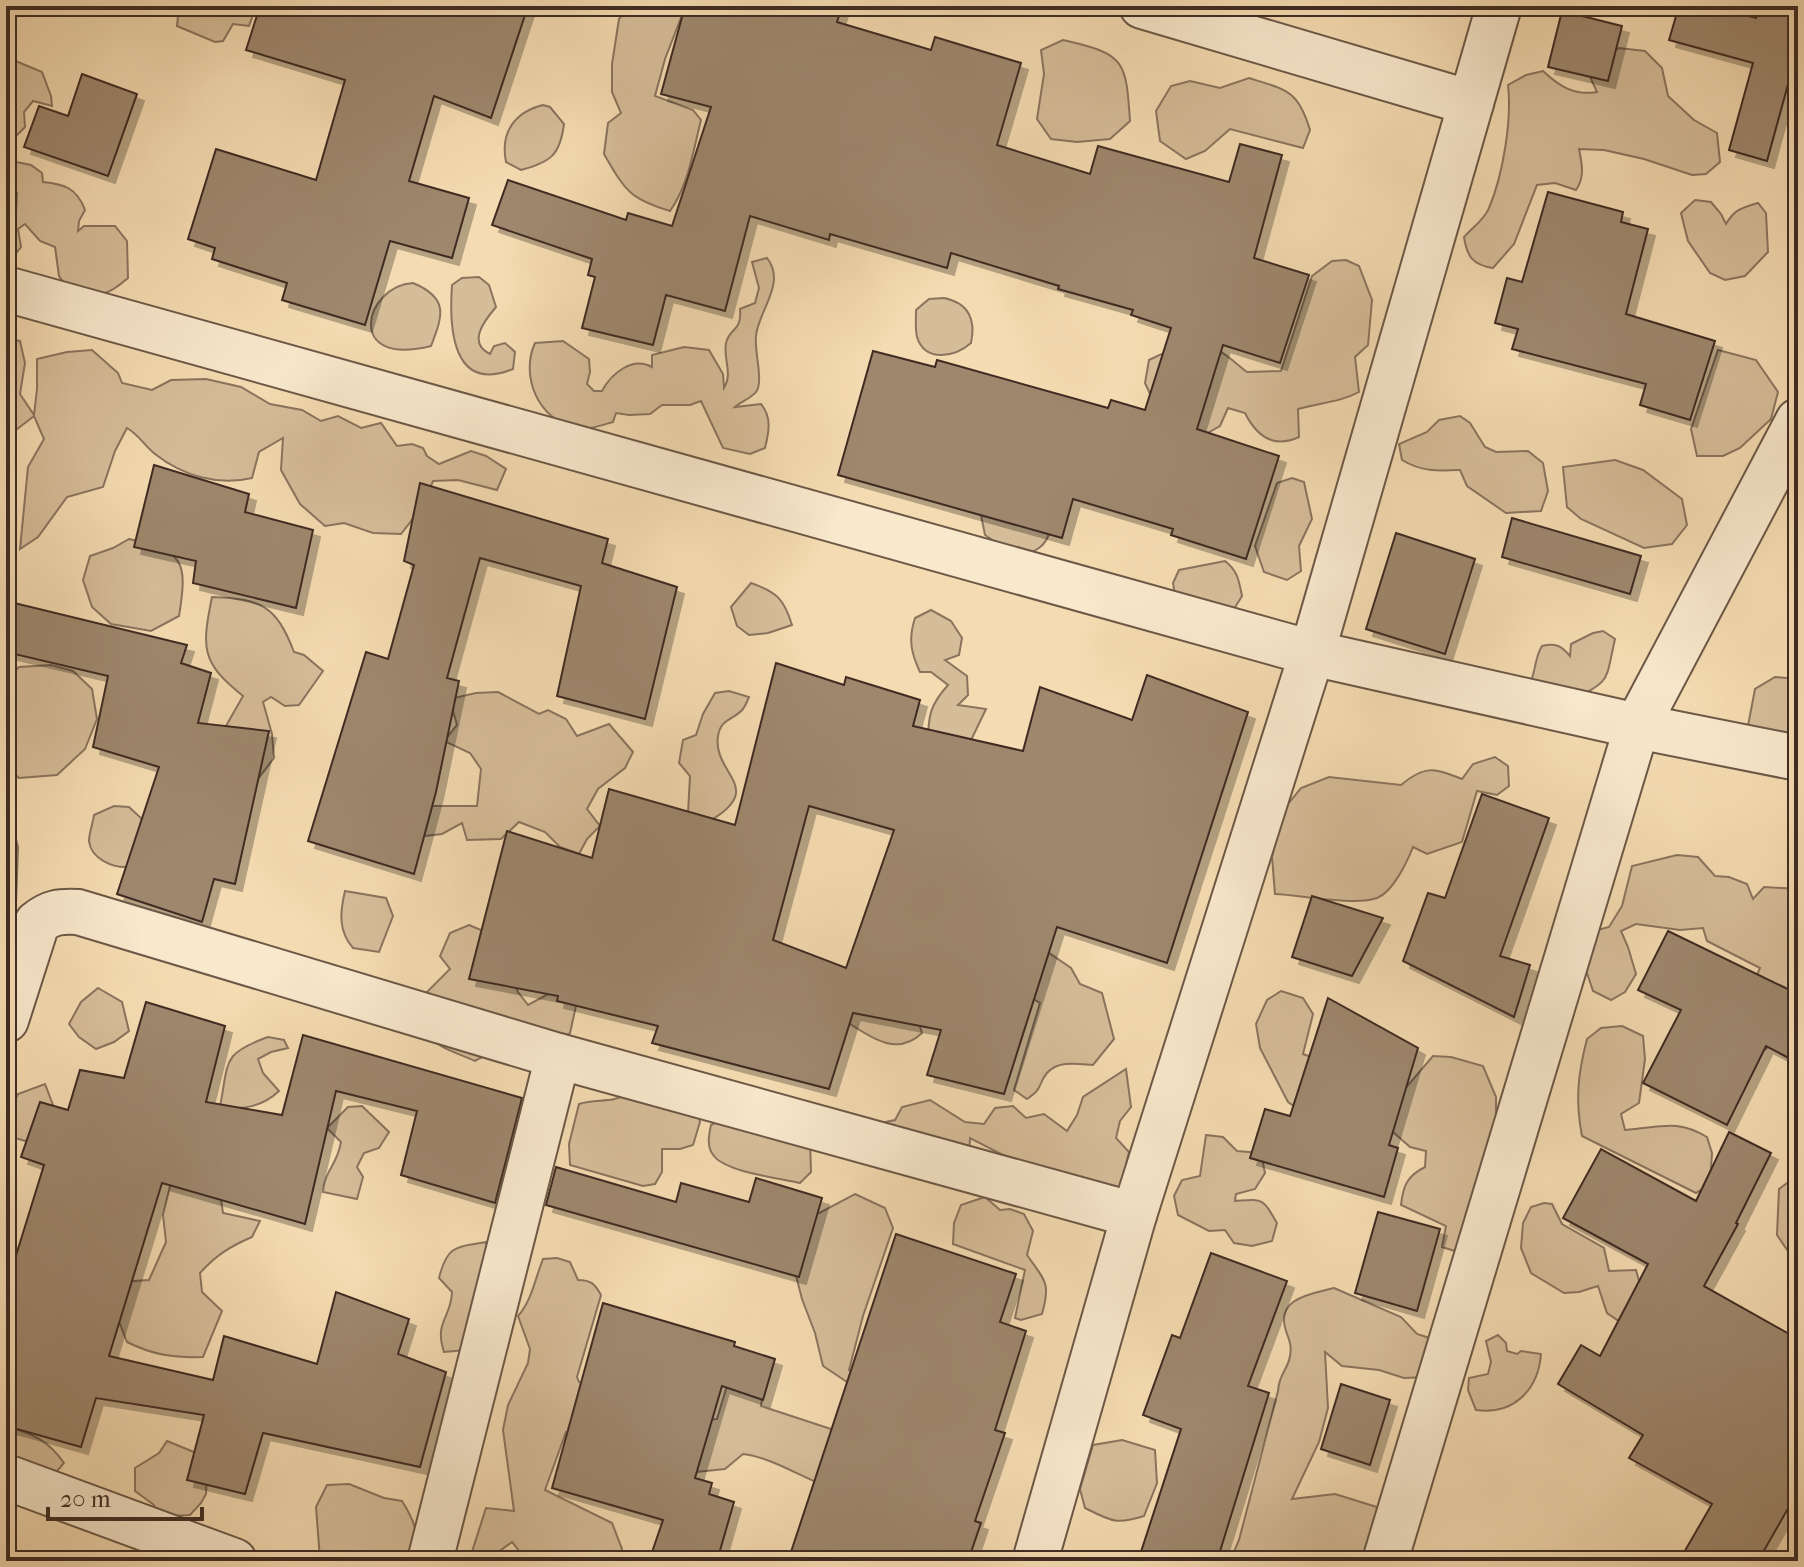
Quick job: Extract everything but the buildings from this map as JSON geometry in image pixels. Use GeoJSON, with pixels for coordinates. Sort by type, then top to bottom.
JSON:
{"type":"FeatureCollection","features":[{"type":"Feature","properties":{"kind":"street"},"geometry":{"type":"LineString","coordinates":[[1142,6],[1471,103]]}},
{"type":"Feature","properties":{"kind":"street"},"geometry":{"type":"LineString","coordinates":[[1035,1561],[1134,1215],[1312,653],[1499,6]]}},
{"type":"Feature","properties":{"kind":"street"},"geometry":{"type":"LineString","coordinates":[[6,289],[1312,653],[1637,726],[1798,758]]}},
{"type":"Feature","properties":{"kind":"street"},"geometry":{"type":"LineString","coordinates":[[1385,1561],[1637,726],[1798,421]]}},
{"type":"Feature","properties":{"kind":"street"},"geometry":{"type":"LineString","coordinates":[[6,1020],[37,923],[60,910],[78,912],[558,1056],[1134,1215]]}},
{"type":"Feature","properties":{"kind":"street"},"geometry":{"type":"LineString","coordinates":[[430,1561],[558,1056]]}},
{"type":"Feature","properties":{"kind":"street"},"geometry":{"type":"LineString","coordinates":[[6,1477],[234,1561]]}},
{"type":"Feature","properties":{"kind":"shaded area"},"geometry":{"type":"Polygon","coordinates":[[[179,6],[256,6],[249,26],[233,24],[223,41],[215,42],[177,26],[179,6]]]}},
{"type":"Feature","properties":{"kind":"shaded area"},"geometry":{"type":"Polygon","coordinates":[[[629,6],[672,6],[682,15],[655,96],[693,110],[701,120],[686,179],[670,211],[645,202],[630,192],[604,154],[608,123],[621,113],[612,92],[612,64],[619,19],[629,6]]]}},
{"type":"Feature","properties":{"kind":"shaded area"},"geometry":{"type":"Polygon","coordinates":[[[1063,40],[1099,50],[1118,63],[1123,72],[1130,121],[1110,139],[1077,142],[1051,139],[1037,119],[1044,74],[1041,50],[1063,40]]]}},
{"type":"Feature","properties":{"kind":"shaded area"},"geometry":{"type":"Polygon","coordinates":[[[1619,48],[1645,51],[1662,68],[1668,96],[1694,120],[1717,133],[1720,162],[1706,174],[1692,175],[1644,159],[1604,150],[1579,149],[1582,175],[1576,190],[1555,183],[1537,185],[1514,244],[1493,268],[1480,265],[1469,255],[1464,237],[1487,212],[1494,195],[1505,147],[1508,85],[1526,75],[1543,71],[1567,89],[1581,93],[1597,92],[1586,68],[1619,48]]]}},
{"type":"Feature","properties":{"kind":"shaded area"},"geometry":{"type":"Polygon","coordinates":[[[6,57],[42,72],[52,106],[33,101],[24,112],[25,127],[6,146],[6,57]]]}},
{"type":"Feature","properties":{"kind":"shaded area"},"geometry":{"type":"Polygon","coordinates":[[[1249,78],[1282,89],[1295,99],[1310,130],[1303,148],[1230,129],[1205,151],[1186,159],[1160,141],[1156,111],[1171,86],[1190,81],[1220,88],[1249,78]]]}},
{"type":"Feature","properties":{"kind":"shaded area"},"geometry":{"type":"Polygon","coordinates":[[[543,105],[550,107],[564,124],[560,143],[547,160],[521,170],[506,162],[505,141],[517,118],[543,105]]]}},
{"type":"Feature","properties":{"kind":"shaded area"},"geometry":{"type":"Polygon","coordinates":[[[6,160],[31,165],[42,173],[43,182],[74,192],[85,210],[78,231],[84,226],[115,226],[127,241],[128,278],[107,293],[88,294],[69,290],[59,276],[55,247],[40,241],[25,224],[18,229],[21,247],[13,257],[6,259],[6,216],[16,213],[17,193],[6,177],[6,160]]]}},
{"type":"Feature","properties":{"kind":"shaded area"},"geometry":{"type":"Polygon","coordinates":[[[1695,200],[1711,202],[1726,224],[1747,206],[1758,203],[1766,213],[1768,252],[1745,276],[1725,280],[1710,273],[1688,241],[1681,213],[1695,200]]]}},
{"type":"Feature","properties":{"kind":"shaded area"},"geometry":{"type":"Polygon","coordinates":[[[767,258],[774,277],[756,336],[758,387],[754,394],[735,407],[761,404],[768,419],[765,448],[750,454],[723,448],[701,401],[690,405],[662,405],[650,414],[616,413],[613,422],[585,429],[563,423],[542,406],[531,382],[531,356],[535,343],[563,341],[589,359],[587,384],[594,391],[602,391],[617,373],[630,365],[652,367],[652,355],[684,347],[709,350],[723,374],[724,388],[728,377],[726,343],[738,326],[740,309],[755,303],[759,288],[752,262],[767,258]]]}},
{"type":"Feature","properties":{"kind":"shaded area"},"geometry":{"type":"Polygon","coordinates":[[[1346,260],[1359,266],[1372,300],[1368,345],[1355,357],[1359,392],[1298,409],[1299,437],[1290,440],[1266,438],[1254,428],[1245,413],[1228,408],[1220,426],[1204,435],[1165,426],[1145,383],[1149,360],[1169,351],[1198,345],[1218,350],[1247,372],[1281,371],[1312,276],[1332,261],[1346,260]]]}},
{"type":"Feature","properties":{"kind":"shaded area"},"geometry":{"type":"Polygon","coordinates":[[[479,277],[489,285],[496,307],[483,325],[480,344],[490,354],[494,346],[505,343],[515,352],[513,369],[493,374],[477,372],[466,365],[458,352],[452,320],[452,285],[462,278],[479,277]]]}},
{"type":"Feature","properties":{"kind":"shaded area"},"geometry":{"type":"Polygon","coordinates":[[[413,283],[433,295],[440,308],[431,346],[403,350],[385,346],[374,337],[371,324],[374,310],[383,297],[396,287],[413,283]]]}},
{"type":"Feature","properties":{"kind":"shaded area"},"geometry":{"type":"Polygon","coordinates":[[[944,298],[965,308],[971,320],[972,335],[971,343],[964,348],[941,355],[927,351],[921,345],[916,334],[916,310],[929,299],[944,298]]]}},
{"type":"Feature","properties":{"kind":"shaded area"},"geometry":{"type":"Polygon","coordinates":[[[6,339],[20,341],[25,363],[20,394],[34,415],[37,359],[92,350],[118,373],[122,383],[152,390],[171,380],[206,379],[241,387],[270,404],[302,410],[321,421],[338,416],[361,428],[381,423],[397,446],[412,444],[423,448],[427,456],[439,464],[471,451],[486,456],[506,469],[497,490],[458,480],[433,481],[422,507],[401,534],[373,533],[344,523],[325,526],[300,504],[281,470],[283,438],[259,452],[252,478],[226,481],[201,477],[177,468],[155,454],[127,428],[115,451],[103,487],[67,497],[38,537],[20,549],[28,467],[44,439],[34,416],[12,433],[6,458],[6,339]]]}},
{"type":"Feature","properties":{"kind":"shaded area"},"geometry":{"type":"Polygon","coordinates":[[[1718,350],[1756,360],[1778,392],[1771,419],[1740,448],[1723,456],[1697,456],[1691,429],[1718,350]]]}},
{"type":"Feature","properties":{"kind":"shaded area"},"geometry":{"type":"Polygon","coordinates":[[[1460,416],[1470,423],[1485,447],[1496,452],[1528,451],[1543,463],[1548,491],[1541,511],[1506,513],[1467,486],[1460,470],[1423,469],[1402,460],[1399,444],[1427,432],[1439,420],[1460,416]]]}},
{"type":"Feature","properties":{"kind":"shaded area"},"geometry":{"type":"Polygon","coordinates":[[[1615,460],[1643,470],[1682,499],[1687,525],[1672,544],[1644,548],[1581,519],[1567,507],[1563,467],[1615,460]]]}},
{"type":"Feature","properties":{"kind":"shaded area"},"geometry":{"type":"Polygon","coordinates":[[[1292,478],[1304,482],[1312,519],[1299,546],[1301,571],[1287,580],[1264,572],[1255,546],[1277,483],[1292,478]]]}},
{"type":"Feature","properties":{"kind":"shaded area"},"geometry":{"type":"Polygon","coordinates":[[[979,505],[1050,529],[1046,541],[1033,551],[1016,556],[985,535],[979,505]]]}},
{"type":"Feature","properties":{"kind":"shaded area"},"geometry":{"type":"Polygon","coordinates":[[[129,539],[171,554],[182,571],[179,616],[151,631],[111,624],[92,607],[83,580],[90,556],[129,539]]]}},
{"type":"Feature","properties":{"kind":"shaded area"},"geometry":{"type":"Polygon","coordinates":[[[1225,561],[1239,581],[1242,596],[1234,609],[1176,601],[1173,583],[1179,570],[1225,561]]]}},
{"type":"Feature","properties":{"kind":"shaded area"},"geometry":{"type":"Polygon","coordinates":[[[751,583],[778,598],[792,625],[749,635],[737,626],[731,607],[751,583]]]}},
{"type":"Feature","properties":{"kind":"shaded area"},"geometry":{"type":"Polygon","coordinates":[[[212,597],[243,600],[265,608],[280,624],[294,652],[304,655],[323,671],[299,705],[285,706],[271,697],[263,702],[272,734],[274,758],[254,784],[222,733],[243,696],[219,673],[208,652],[206,641],[212,597]]]}},
{"type":"Feature","properties":{"kind":"shaded area"},"geometry":{"type":"Polygon","coordinates":[[[931,610],[951,621],[962,638],[959,655],[945,660],[967,676],[968,695],[958,705],[986,709],[962,759],[928,743],[931,711],[948,685],[931,672],[920,672],[911,639],[915,618],[931,610]]]}},
{"type":"Feature","properties":{"kind":"shaded area"},"geometry":{"type":"Polygon","coordinates":[[[1603,631],[1615,639],[1604,679],[1593,689],[1569,701],[1531,681],[1542,646],[1558,646],[1570,656],[1571,644],[1603,631]]]}},
{"type":"Feature","properties":{"kind":"shaded area"},"geometry":{"type":"Polygon","coordinates":[[[51,665],[73,671],[92,689],[97,719],[85,749],[57,775],[19,778],[6,766],[6,680],[19,667],[51,665]]]}},
{"type":"Feature","properties":{"kind":"shaded area"},"geometry":{"type":"Polygon","coordinates":[[[1775,677],[1798,679],[1798,747],[1747,731],[1755,689],[1775,677]]]}},
{"type":"Feature","properties":{"kind":"shaded area"},"geometry":{"type":"Polygon","coordinates":[[[729,691],[749,697],[743,709],[725,722],[718,736],[718,749],[736,788],[735,798],[728,808],[713,819],[688,813],[690,776],[679,763],[683,740],[696,735],[715,693],[729,691]]]}},
{"type":"Feature","properties":{"kind":"shaded area"},"geometry":{"type":"Polygon","coordinates":[[[498,692],[539,714],[548,710],[566,719],[577,736],[609,724],[633,752],[625,768],[598,789],[587,809],[600,826],[587,839],[579,854],[560,847],[545,832],[519,822],[501,839],[467,840],[462,823],[442,834],[424,836],[432,806],[477,806],[481,769],[470,753],[444,741],[457,725],[452,707],[454,698],[498,692]]]}},
{"type":"Feature","properties":{"kind":"shaded area"},"geometry":{"type":"Polygon","coordinates":[[[1495,757],[1508,766],[1509,786],[1497,795],[1477,791],[1462,842],[1427,854],[1413,847],[1399,876],[1383,895],[1355,901],[1275,894],[1272,857],[1283,810],[1301,788],[1329,777],[1401,785],[1417,774],[1430,770],[1462,779],[1473,764],[1495,757]]]}},
{"type":"Feature","properties":{"kind":"shaded area"},"geometry":{"type":"Polygon","coordinates":[[[6,800],[18,847],[15,931],[6,974],[6,800]]]}},
{"type":"Feature","properties":{"kind":"shaded area"},"geometry":{"type":"Polygon","coordinates":[[[114,806],[129,807],[142,819],[128,867],[116,866],[98,857],[89,841],[94,815],[114,806]]]}},
{"type":"Feature","properties":{"kind":"shaded area"},"geometry":{"type":"Polygon","coordinates":[[[1677,855],[1698,857],[1715,876],[1729,877],[1747,884],[1753,899],[1764,887],[1798,889],[1798,994],[1766,1049],[1733,1032],[1760,968],[1707,941],[1703,928],[1680,930],[1636,924],[1621,931],[1636,974],[1625,992],[1611,1000],[1593,991],[1586,970],[1590,932],[1609,927],[1622,906],[1632,866],[1677,855]]]}},
{"type":"Feature","properties":{"kind":"shaded area"},"geometry":{"type":"Polygon","coordinates":[[[345,891],[386,898],[393,916],[379,952],[353,948],[348,942],[342,921],[345,891]]]}},
{"type":"Feature","properties":{"kind":"shaded area"},"geometry":{"type":"Polygon","coordinates":[[[469,925],[493,935],[518,992],[528,1005],[552,992],[576,1006],[570,1033],[553,1046],[495,1050],[475,1061],[442,1046],[429,1035],[419,1000],[450,969],[440,956],[450,933],[469,925]]]}},
{"type":"Feature","properties":{"kind":"shaded area"},"geometry":{"type":"Polygon","coordinates":[[[1015,942],[1049,953],[1071,968],[1080,984],[1102,993],[1114,1039],[1093,1065],[1068,1064],[1052,1069],[1036,1092],[1027,1099],[1014,1090],[1040,1003],[1010,985],[1015,942]]]}},
{"type":"Feature","properties":{"kind":"shaded area"},"geometry":{"type":"Polygon","coordinates":[[[838,983],[917,1017],[922,1033],[902,1044],[873,1038],[844,1020],[838,983]]]}},
{"type":"Feature","properties":{"kind":"shaded area"},"geometry":{"type":"Polygon","coordinates":[[[98,988],[122,1002],[129,1031],[114,1042],[96,1049],[79,1037],[69,1024],[81,1002],[98,988]]]}},
{"type":"Feature","properties":{"kind":"shaded area"},"geometry":{"type":"Polygon","coordinates":[[[1281,991],[1303,998],[1313,1014],[1303,1054],[1403,1091],[1433,1056],[1451,1057],[1483,1066],[1496,1097],[1496,1129],[1461,1253],[1442,1247],[1446,1226],[1401,1205],[1407,1182],[1425,1167],[1426,1151],[1410,1147],[1384,1124],[1309,1116],[1288,1102],[1260,1048],[1256,1024],[1267,1000],[1281,991]]]}},
{"type":"Feature","properties":{"kind":"shaded area"},"geometry":{"type":"Polygon","coordinates":[[[1622,1026],[1643,1036],[1645,1059],[1639,1103],[1621,1114],[1625,1130],[1676,1126],[1707,1137],[1712,1153],[1710,1184],[1696,1193],[1582,1136],[1578,1087],[1587,1039],[1601,1028],[1622,1026]]]}},
{"type":"Feature","properties":{"kind":"shaded area"},"geometry":{"type":"Polygon","coordinates":[[[268,1037],[284,1040],[288,1048],[258,1059],[263,1073],[279,1091],[266,1101],[252,1106],[220,1107],[230,1061],[242,1049],[268,1037]]]}},
{"type":"Feature","properties":{"kind":"shaded area"},"geometry":{"type":"Polygon","coordinates":[[[1126,1069],[1131,1107],[1120,1121],[1116,1138],[1129,1152],[1119,1196],[1038,1173],[970,1138],[969,1157],[876,1124],[895,1120],[902,1107],[930,1100],[965,1122],[984,1124],[995,1108],[1013,1106],[1026,1118],[1044,1114],[1067,1131],[1083,1097],[1126,1069]]]}},
{"type":"Feature","properties":{"kind":"shaded area"},"geometry":{"type":"Polygon","coordinates":[[[45,1084],[58,1118],[40,1145],[11,1137],[6,1117],[18,1094],[45,1084]]]}},
{"type":"Feature","properties":{"kind":"shaded area"},"geometry":{"type":"Polygon","coordinates":[[[628,1094],[696,1108],[700,1122],[693,1145],[662,1149],[662,1172],[655,1184],[643,1186],[570,1165],[569,1144],[579,1104],[628,1094]]]}},
{"type":"Feature","properties":{"kind":"shaded area"},"geometry":{"type":"Polygon","coordinates":[[[362,1106],[389,1132],[379,1148],[364,1153],[357,1167],[363,1177],[357,1199],[323,1192],[341,1142],[327,1128],[348,1107],[362,1106]]]}},
{"type":"Feature","properties":{"kind":"shaded area"},"geometry":{"type":"Polygon","coordinates":[[[723,1119],[810,1141],[811,1172],[800,1183],[741,1170],[720,1162],[711,1152],[709,1137],[711,1125],[723,1119]]]}},
{"type":"Feature","properties":{"kind":"shaded area"},"geometry":{"type":"Polygon","coordinates":[[[1206,1135],[1223,1137],[1237,1151],[1261,1153],[1265,1173],[1255,1189],[1236,1194],[1235,1201],[1257,1200],[1265,1204],[1277,1223],[1272,1241],[1252,1246],[1234,1243],[1225,1230],[1209,1231],[1178,1215],[1174,1196],[1182,1180],[1200,1176],[1206,1135]]]}},
{"type":"Feature","properties":{"kind":"shaded area"},"geometry":{"type":"Polygon","coordinates":[[[1798,1175],[1798,1266],[1777,1235],[1779,1189],[1798,1175]]]}},
{"type":"Feature","properties":{"kind":"shaded area"},"geometry":{"type":"Polygon","coordinates":[[[171,1182],[221,1199],[223,1213],[260,1221],[252,1237],[224,1252],[200,1273],[202,1292],[222,1311],[203,1357],[164,1355],[127,1342],[111,1301],[119,1282],[149,1280],[166,1242],[163,1215],[171,1182]]]}},
{"type":"Feature","properties":{"kind":"shaded area"},"geometry":{"type":"Polygon","coordinates":[[[855,1194],[885,1208],[893,1228],[863,1316],[849,1370],[892,1385],[821,1484],[753,1456],[743,1454],[725,1469],[696,1472],[566,1432],[545,1490],[612,1523],[622,1549],[621,1561],[527,1561],[512,1542],[490,1561],[469,1561],[486,1508],[514,1511],[503,1430],[508,1405],[528,1363],[530,1349],[518,1316],[530,1296],[543,1259],[557,1258],[570,1262],[578,1280],[592,1283],[601,1295],[577,1377],[579,1382],[682,1421],[717,1419],[726,1389],[736,1372],[764,1384],[761,1406],[837,1431],[845,1410],[847,1382],[823,1366],[792,1260],[804,1221],[855,1194]]]}},
{"type":"Feature","properties":{"kind":"shaded area"},"geometry":{"type":"Polygon","coordinates":[[[985,1197],[1000,1210],[1010,1209],[1024,1214],[1033,1231],[1027,1255],[1045,1282],[1042,1314],[1021,1320],[1015,1318],[1025,1270],[953,1244],[954,1223],[961,1205],[985,1197]]]}},
{"type":"Feature","properties":{"kind":"shaded area"},"geometry":{"type":"Polygon","coordinates":[[[1552,1204],[1562,1224],[1604,1248],[1609,1271],[1636,1270],[1643,1295],[1623,1324],[1607,1313],[1598,1286],[1564,1293],[1531,1273],[1521,1248],[1523,1223],[1531,1207],[1552,1204]]]}},
{"type":"Feature","properties":{"kind":"shaded area"},"geometry":{"type":"Polygon","coordinates":[[[486,1242],[490,1268],[467,1350],[444,1352],[441,1333],[452,1292],[439,1278],[442,1267],[454,1250],[486,1242]]]}},
{"type":"Feature","properties":{"kind":"shaded area"},"geometry":{"type":"Polygon","coordinates":[[[1334,1288],[1401,1317],[1417,1334],[1439,1341],[1427,1377],[1404,1378],[1379,1370],[1342,1366],[1325,1352],[1328,1408],[1319,1442],[1292,1499],[1335,1494],[1380,1508],[1366,1561],[1230,1561],[1239,1540],[1280,1380],[1289,1361],[1291,1349],[1284,1320],[1286,1311],[1297,1299],[1334,1288]]]}},
{"type":"Feature","properties":{"kind":"shaded area"},"geometry":{"type":"Polygon","coordinates":[[[1498,1335],[1506,1343],[1507,1351],[1541,1354],[1539,1367],[1535,1379],[1521,1398],[1501,1409],[1476,1410],[1468,1390],[1469,1378],[1488,1374],[1491,1362],[1486,1341],[1498,1335]]]}},
{"type":"Feature","properties":{"kind":"shaded area"},"geometry":{"type":"Polygon","coordinates":[[[6,1426],[39,1439],[64,1463],[41,1490],[6,1491],[6,1426]]]}},
{"type":"Feature","properties":{"kind":"shaded area"},"geometry":{"type":"Polygon","coordinates":[[[1122,1440],[1155,1450],[1157,1483],[1144,1516],[1120,1521],[1085,1508],[1080,1489],[1093,1445],[1122,1440]]]}},
{"type":"Feature","properties":{"kind":"shaded area"},"geometry":{"type":"Polygon","coordinates":[[[167,1441],[194,1452],[207,1474],[206,1494],[190,1515],[157,1517],[154,1505],[135,1491],[135,1468],[159,1453],[167,1441]]]}},
{"type":"Feature","properties":{"kind":"shaded area"},"geometry":{"type":"Polygon","coordinates":[[[349,1484],[384,1498],[402,1501],[415,1530],[415,1561],[320,1559],[316,1507],[327,1485],[349,1484]]]}}]}
